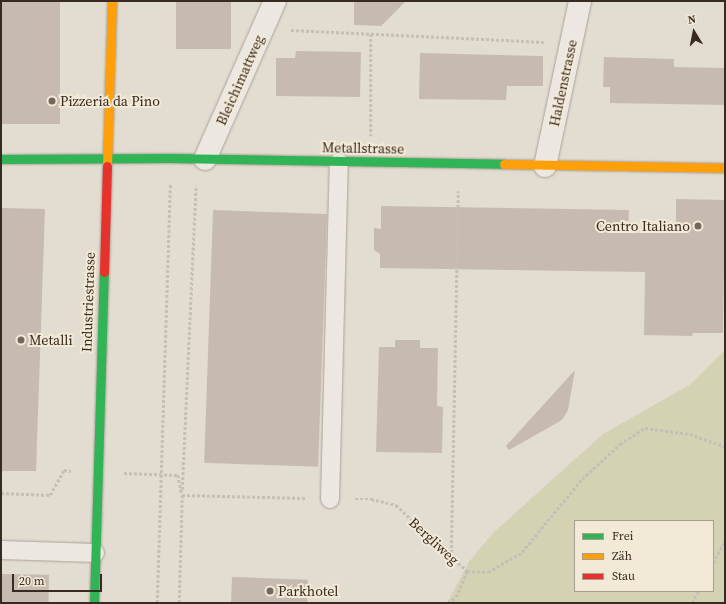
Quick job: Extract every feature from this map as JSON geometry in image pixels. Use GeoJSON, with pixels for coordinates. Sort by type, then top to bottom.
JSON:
{"type":"FeatureCollection","features":[{"type":"Feature","properties":{"kind":"street","name":"Industriestrasse"},"geometry":{"type":"LineString","coordinates":[[94,603],[106,160],[112,1]]}},
{"type":"Feature","properties":{"kind":"street","name":"Bleichimattweg"},"geometry":{"type":"LineString","coordinates":[[201,159],[275,1]]}},
{"type":"Feature","properties":{"kind":"street","name":"Haldenstrasse"},"geometry":{"type":"LineString","coordinates":[[545,166],[580,1]]}},
{"type":"Feature","properties":{"kind":"street","name":"Metallstrasse"},"geometry":{"type":"LineString","coordinates":[[1,159],[106,160],[171,158],[545,166],[725,168]]}},
{"type":"Feature","properties":{"kind":"lane"},"geometry":{"type":"LineString","coordinates":[[330,499],[339,162]]}},
{"type":"Feature","properties":{"kind":"lane"},"geometry":{"type":"LineString","coordinates":[[1,550],[95,553]]}},
{"type":"Feature","properties":{"kind":"path"},"geometry":{"type":"LineString","coordinates":[[263,28],[572,43]]}},
{"type":"Feature","properties":{"kind":"path"},"geometry":{"type":"LineString","coordinates":[[370,34],[371,162]]}},
{"type":"Feature","properties":{"kind":"path"},"geometry":{"type":"LineString","coordinates":[[157,603],[171,158]]}},
{"type":"Feature","properties":{"kind":"path"},"geometry":{"type":"LineString","coordinates":[[178,603],[182,495],[201,159]]}},
{"type":"Feature","properties":{"kind":"path"},"geometry":{"type":"LineString","coordinates":[[451,558],[459,164]]}},
{"type":"Feature","properties":{"kind":"path","name":"Bergliweg"},"geometry":{"type":"LineString","coordinates":[[182,495],[371,499],[396,506],[451,558],[467,571],[488,572],[522,552],[582,479],[620,444],[645,428],[690,434],[725,447]]}},
{"type":"Feature","properties":{"kind":"path"},"geometry":{"type":"LineString","coordinates":[[1,494],[50,495],[64,470],[71,471]]}},
{"type":"Feature","properties":{"kind":"path"},"geometry":{"type":"LineString","coordinates":[[117,472],[178,475],[182,495]]}},
{"type":"Feature","properties":{"kind":"path"},"geometry":{"type":"LineString","coordinates":[[714,561],[725,540]]}},
{"type":"Feature","properties":{"kind":"path"},"geometry":{"type":"LineString","coordinates":[[448,603],[456,597],[467,571]]}},
{"type":"Feature","properties":{"kind":"path"},"geometry":{"type":"LineString","coordinates":[[692,603],[698,592]]}},
{"type":"Feature","properties":{"kind":"green space"},"geometry":{"type":"Polygon","coordinates":[[[725,350],[725,603],[447,603],[469,562],[492,534],[603,434],[691,384],[725,350]]]}},
{"type":"Feature","properties":{"kind":"building"},"geometry":{"type":"Polygon","coordinates":[[[1,1],[60,1],[60,124],[1,124],[1,1]]]}},
{"type":"Feature","properties":{"kind":"building"},"geometry":{"type":"Polygon","coordinates":[[[176,1],[231,1],[231,49],[176,49],[176,1]]]}},
{"type":"Feature","properties":{"kind":"building"},"geometry":{"type":"Polygon","coordinates":[[[354,1],[406,1],[381,26],[354,25],[354,1]]]}},
{"type":"Feature","properties":{"kind":"building"},"geometry":{"type":"Polygon","coordinates":[[[296,51],[361,52],[360,97],[276,96],[276,58],[295,58],[296,51]]]}},
{"type":"Feature","properties":{"kind":"building"},"geometry":{"type":"Polygon","coordinates":[[[420,53],[543,56],[543,86],[507,86],[506,100],[419,99],[420,53]]]}},
{"type":"Feature","properties":{"kind":"building"},"geometry":{"type":"Polygon","coordinates":[[[604,57],[674,59],[674,67],[725,68],[725,105],[610,103],[610,87],[603,87],[604,57]]]}},
{"type":"Feature","properties":{"kind":"building"},"geometry":{"type":"Polygon","coordinates":[[[676,199],[725,200],[723,333],[693,333],[692,336],[644,335],[645,272],[380,268],[380,254],[374,250],[374,228],[381,229],[381,206],[629,210],[628,233],[676,233],[676,199]]]}},
{"type":"Feature","properties":{"kind":"building","name":"Metalli"},"geometry":{"type":"Polygon","coordinates":[[[1,208],[45,209],[36,471],[1,471],[1,208]]]}},
{"type":"Feature","properties":{"kind":"building"},"geometry":{"type":"Polygon","coordinates":[[[213,210],[327,214],[318,467],[204,463],[213,210]]]}},
{"type":"Feature","properties":{"kind":"building"},"geometry":{"type":"Polygon","coordinates":[[[395,340],[420,340],[420,348],[438,348],[437,406],[443,407],[442,453],[376,452],[379,347],[395,347],[395,340]]]}},
{"type":"Feature","properties":{"kind":"building"},"geometry":{"type":"Polygon","coordinates":[[[575,370],[568,410],[562,420],[509,450],[506,446],[575,370]]]}},
{"type":"Feature","properties":{"kind":"building"},"geometry":{"type":"Polygon","coordinates":[[[1,574],[49,575],[49,603],[1,603],[1,574]]]}},
{"type":"Feature","properties":{"kind":"building","name":"Parkhotel"},"geometry":{"type":"Polygon","coordinates":[[[232,577],[308,580],[307,603],[231,603],[232,577]]]}},
{"type":"Feature","properties":{"kind":"traffic: fast"},"geometry":{"type":"LineString","coordinates":[[1,159],[171,158],[504,164]]}},
{"type":"Feature","properties":{"kind":"traffic: fast"},"geometry":{"type":"LineString","coordinates":[[94,603],[104,272]]}},
{"type":"Feature","properties":{"kind":"traffic: slow"},"geometry":{"type":"LineString","coordinates":[[107,166],[112,1]]}},
{"type":"Feature","properties":{"kind":"traffic: slow"},"geometry":{"type":"LineString","coordinates":[[504,164],[725,168]]}},
{"type":"Feature","properties":{"kind":"traffic: jam"},"geometry":{"type":"LineString","coordinates":[[104,272],[107,166]]}},
{"type":"Feature","properties":{"kind":"place","name":"Pizzeria da Pino"},"geometry":{"type":"Point","coordinates":[52,101]}},
{"type":"Feature","properties":{"kind":"place","name":"Centro Italiano"},"geometry":{"type":"Point","coordinates":[698,226]}},
{"type":"Feature","properties":{"kind":"place","name":"Metalli"},"geometry":{"type":"Point","coordinates":[21,340]}},
{"type":"Feature","properties":{"kind":"place","name":"Parkhotel"},"geometry":{"type":"Point","coordinates":[270,591]}}]}
